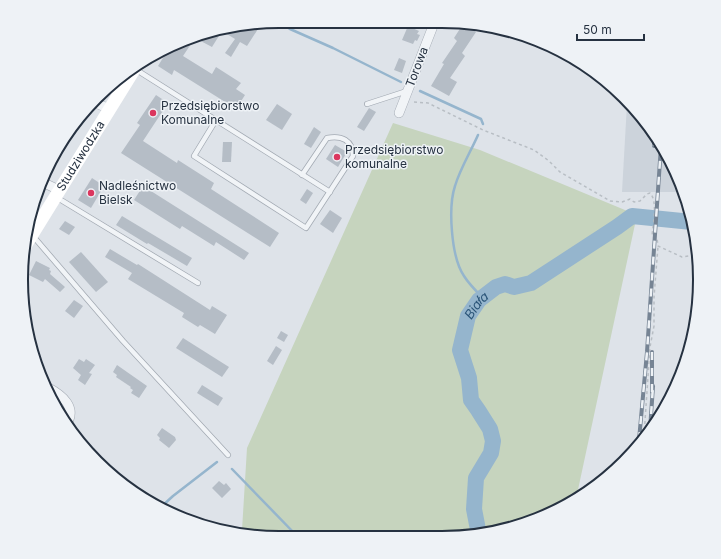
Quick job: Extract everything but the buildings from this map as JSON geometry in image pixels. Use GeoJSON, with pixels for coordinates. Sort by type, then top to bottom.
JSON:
{"type":"FeatureCollection","features":[{"type":"Feature","properties":{"kind":"street","name":"Torowa"},"geometry":{"type":"LineString","coordinates":[[399,113],[433,28]]}},
{"type":"Feature","properties":{"kind":"street","name":"Studziwodzka"},"geometry":{"type":"LineString","coordinates":[[32,235],[130,78]]}},
{"type":"Feature","properties":{"kind":"street"},"geometry":{"type":"LineString","coordinates":[[99,105],[110,109]]}},
{"type":"Feature","properties":{"kind":"street"},"geometry":{"type":"LineString","coordinates":[[46,185],[57,194]]}},
{"type":"Feature","properties":{"kind":"street"},"geometry":{"type":"LineString","coordinates":[[54,392],[65,400],[70,408],[70,419]]}},
{"type":"Feature","properties":{"kind":"lane"},"geometry":{"type":"LineString","coordinates":[[140,70],[330,192]]}},
{"type":"Feature","properties":{"kind":"lane"},"geometry":{"type":"LineString","coordinates":[[367,104],[406,95]]}},
{"type":"Feature","properties":{"kind":"lane"},"geometry":{"type":"LineString","coordinates":[[216,120],[194,156],[306,228],[354,156],[353,149],[349,143],[335,136],[327,138],[302,175]]}},
{"type":"Feature","properties":{"kind":"lane"},"geometry":{"type":"LineString","coordinates":[[57,194],[198,283]]}},
{"type":"Feature","properties":{"kind":"lane"},"geometry":{"type":"LineString","coordinates":[[31,242],[228,455]]}},
{"type":"Feature","properties":{"kind":"path"},"geometry":{"type":"LineString","coordinates":[[406,95],[416,102],[428,103],[483,130],[534,150],[550,161],[560,172],[610,201],[622,202],[630,199],[634,202],[640,201],[650,193],[653,197],[655,204],[652,236],[657,238],[658,246],[654,297],[654,326],[650,347],[645,428]]}},
{"type":"Feature","properties":{"kind":"path"},"geometry":{"type":"LineString","coordinates":[[658,246],[682,257],[692,256]]}},
{"type":"Feature","properties":{"kind":"shaded area"},"geometry":{"type":"Polygon","coordinates":[[[627,110],[651,140],[667,168],[677,192],[622,192],[627,110]]]}},
{"type":"Feature","properties":{"kind":"green space"},"geometry":{"type":"Polygon","coordinates":[[[393,123],[480,150],[637,215],[578,491],[553,505],[522,518],[474,529],[442,531],[280,531],[247,529],[242,528],[247,448],[393,123]]]}},
{"type":"Feature","properties":{"kind":"waterway"},"geometry":{"type":"LineString","coordinates":[[288,28],[333,48],[401,82]]}},
{"type":"Feature","properties":{"kind":"waterway"},"geometry":{"type":"LineString","coordinates":[[420,91],[481,119],[483,124]]}},
{"type":"Feature","properties":{"kind":"waterway"},"geometry":{"type":"LineString","coordinates":[[478,135],[455,186],[451,219],[456,257],[460,268],[468,282],[482,297]]}},
{"type":"Feature","properties":{"kind":"waterway","name":"Biała"},"geometry":{"type":"LineString","coordinates":[[478,528],[474,509],[476,478],[491,453],[493,441],[490,429],[471,400],[469,378],[460,350],[468,316],[479,300],[496,287],[505,284],[514,287],[531,283],[632,216],[686,221]]}},
{"type":"Feature","properties":{"kind":"waterway"},"geometry":{"type":"LineString","coordinates":[[165,503],[217,462]]}},
{"type":"Feature","properties":{"kind":"waterway"},"geometry":{"type":"LineString","coordinates":[[232,469],[292,531]]}},
{"type":"Feature","properties":{"kind":"railway"},"geometry":{"type":"LineString","coordinates":[[639,435],[647,352],[660,156]]}},
{"type":"Feature","properties":{"kind":"railway"},"geometry":{"type":"LineString","coordinates":[[652,352],[652,392]]}},
{"type":"Feature","properties":{"kind":"railway"},"geometry":{"type":"LineString","coordinates":[[651,419],[653,386]]}},
{"type":"Feature","properties":{"kind":"place","name":"Przedsiębiorstwo Komunalne"},"geometry":{"type":"Point","coordinates":[153,113]}},
{"type":"Feature","properties":{"kind":"place","name":"Przedsiębiorstwo komunalne"},"geometry":{"type":"Point","coordinates":[337,157]}},
{"type":"Feature","properties":{"kind":"place","name":"Nadleśnictwo Bielsk"},"geometry":{"type":"Point","coordinates":[91,193]}}]}
